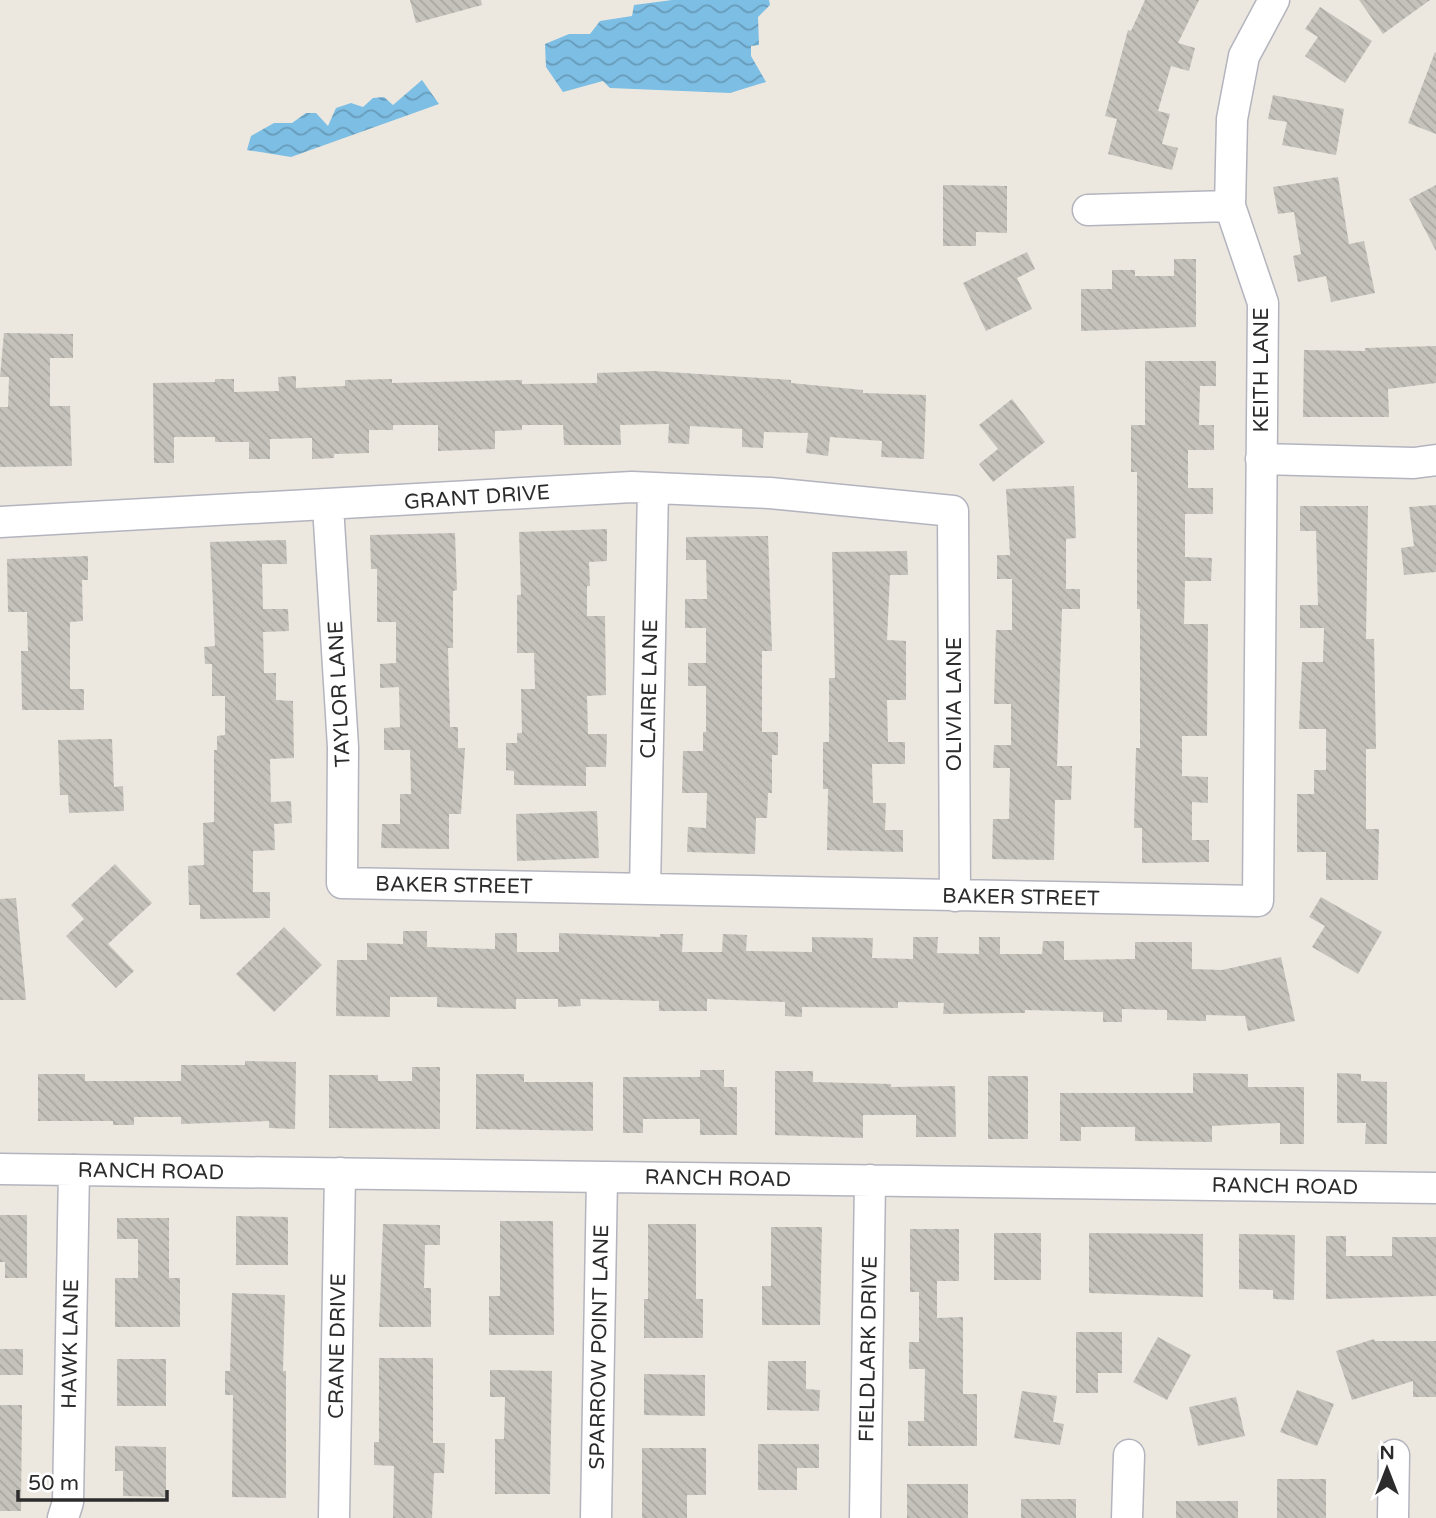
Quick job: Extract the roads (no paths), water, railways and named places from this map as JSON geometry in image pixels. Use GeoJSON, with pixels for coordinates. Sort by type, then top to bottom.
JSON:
{"type":"FeatureCollection","features":[{"type":"Feature","properties":{"kind":"street","name":"KEITH LANE"},"geometry":{"type":"LineString","coordinates":[[1261,459],[1263,303],[1230,206],[1232,119],[1244,56],[1274,0]]}},
{"type":"Feature","properties":{"kind":"street"},"geometry":{"type":"LineString","coordinates":[[1088,210],[1230,206]]}},
{"type":"Feature","properties":{"kind":"street"},"geometry":{"type":"LineString","coordinates":[[1261,459],[1414,463],[1436,460]]}},
{"type":"Feature","properties":{"kind":"street","name":"BAKER STREET"},"geometry":{"type":"LineString","coordinates":[[342,883],[1258,901],[1261,459]]}},
{"type":"Feature","properties":{"kind":"street","name":"GRANT DRIVE"},"geometry":{"type":"LineString","coordinates":[[0,522],[653,488],[770,494],[953,511]]}},
{"type":"Feature","properties":{"kind":"street","name":"CLAIRE LANE"},"geometry":{"type":"LineString","coordinates":[[645,889],[653,488]]}},
{"type":"Feature","properties":{"kind":"street","name":"TAYLOR LANE"},"geometry":{"type":"LineString","coordinates":[[328,506],[343,747],[342,883]]}},
{"type":"Feature","properties":{"kind":"street","name":"OLIVIA LANE"},"geometry":{"type":"LineString","coordinates":[[953,511],[955,896]]}},
{"type":"Feature","properties":{"kind":"street","name":"RANCH ROAD"},"geometry":{"type":"LineString","coordinates":[[0,1169],[1436,1188]]}},
{"type":"Feature","properties":{"kind":"street","name":"HAWK LANE"},"geometry":{"type":"LineString","coordinates":[[62,1518],[68,1502],[74,1170]]}},
{"type":"Feature","properties":{"kind":"street","name":"CRANE DRIVE"},"geometry":{"type":"LineString","coordinates":[[334,1518],[340,1173]]}},
{"type":"Feature","properties":{"kind":"street","name":"SPARROW POINT LANE"},"geometry":{"type":"LineString","coordinates":[[596,1518],[602,1177]]}},
{"type":"Feature","properties":{"kind":"street","name":"FIELDLARK DRIVE"},"geometry":{"type":"LineString","coordinates":[[865,1518],[870,1180]]}},
{"type":"Feature","properties":{"kind":"street"},"geometry":{"type":"LineString","coordinates":[[1127,1518],[1129,1455]]}},
{"type":"Feature","properties":{"kind":"street"},"geometry":{"type":"LineString","coordinates":[[1393,1518],[1394,1455]]}},
{"type":"Feature","properties":{"kind":"water"},"geometry":{"type":"Polygon","coordinates":[[[672,0],[769,0],[770,5],[758,17],[759,45],[751,46],[751,56],[766,82],[730,93],[610,88],[603,81],[563,92],[546,67],[545,44],[569,34],[590,34],[600,21],[632,16],[634,5],[672,0]]]}},
{"type":"Feature","properties":{"kind":"water"},"geometry":{"type":"Polygon","coordinates":[[[422,80],[439,104],[291,157],[247,150],[251,136],[274,123],[292,123],[306,113],[316,113],[328,126],[336,108],[351,103],[363,107],[373,98],[384,97],[393,105],[422,80]]]}}]}
